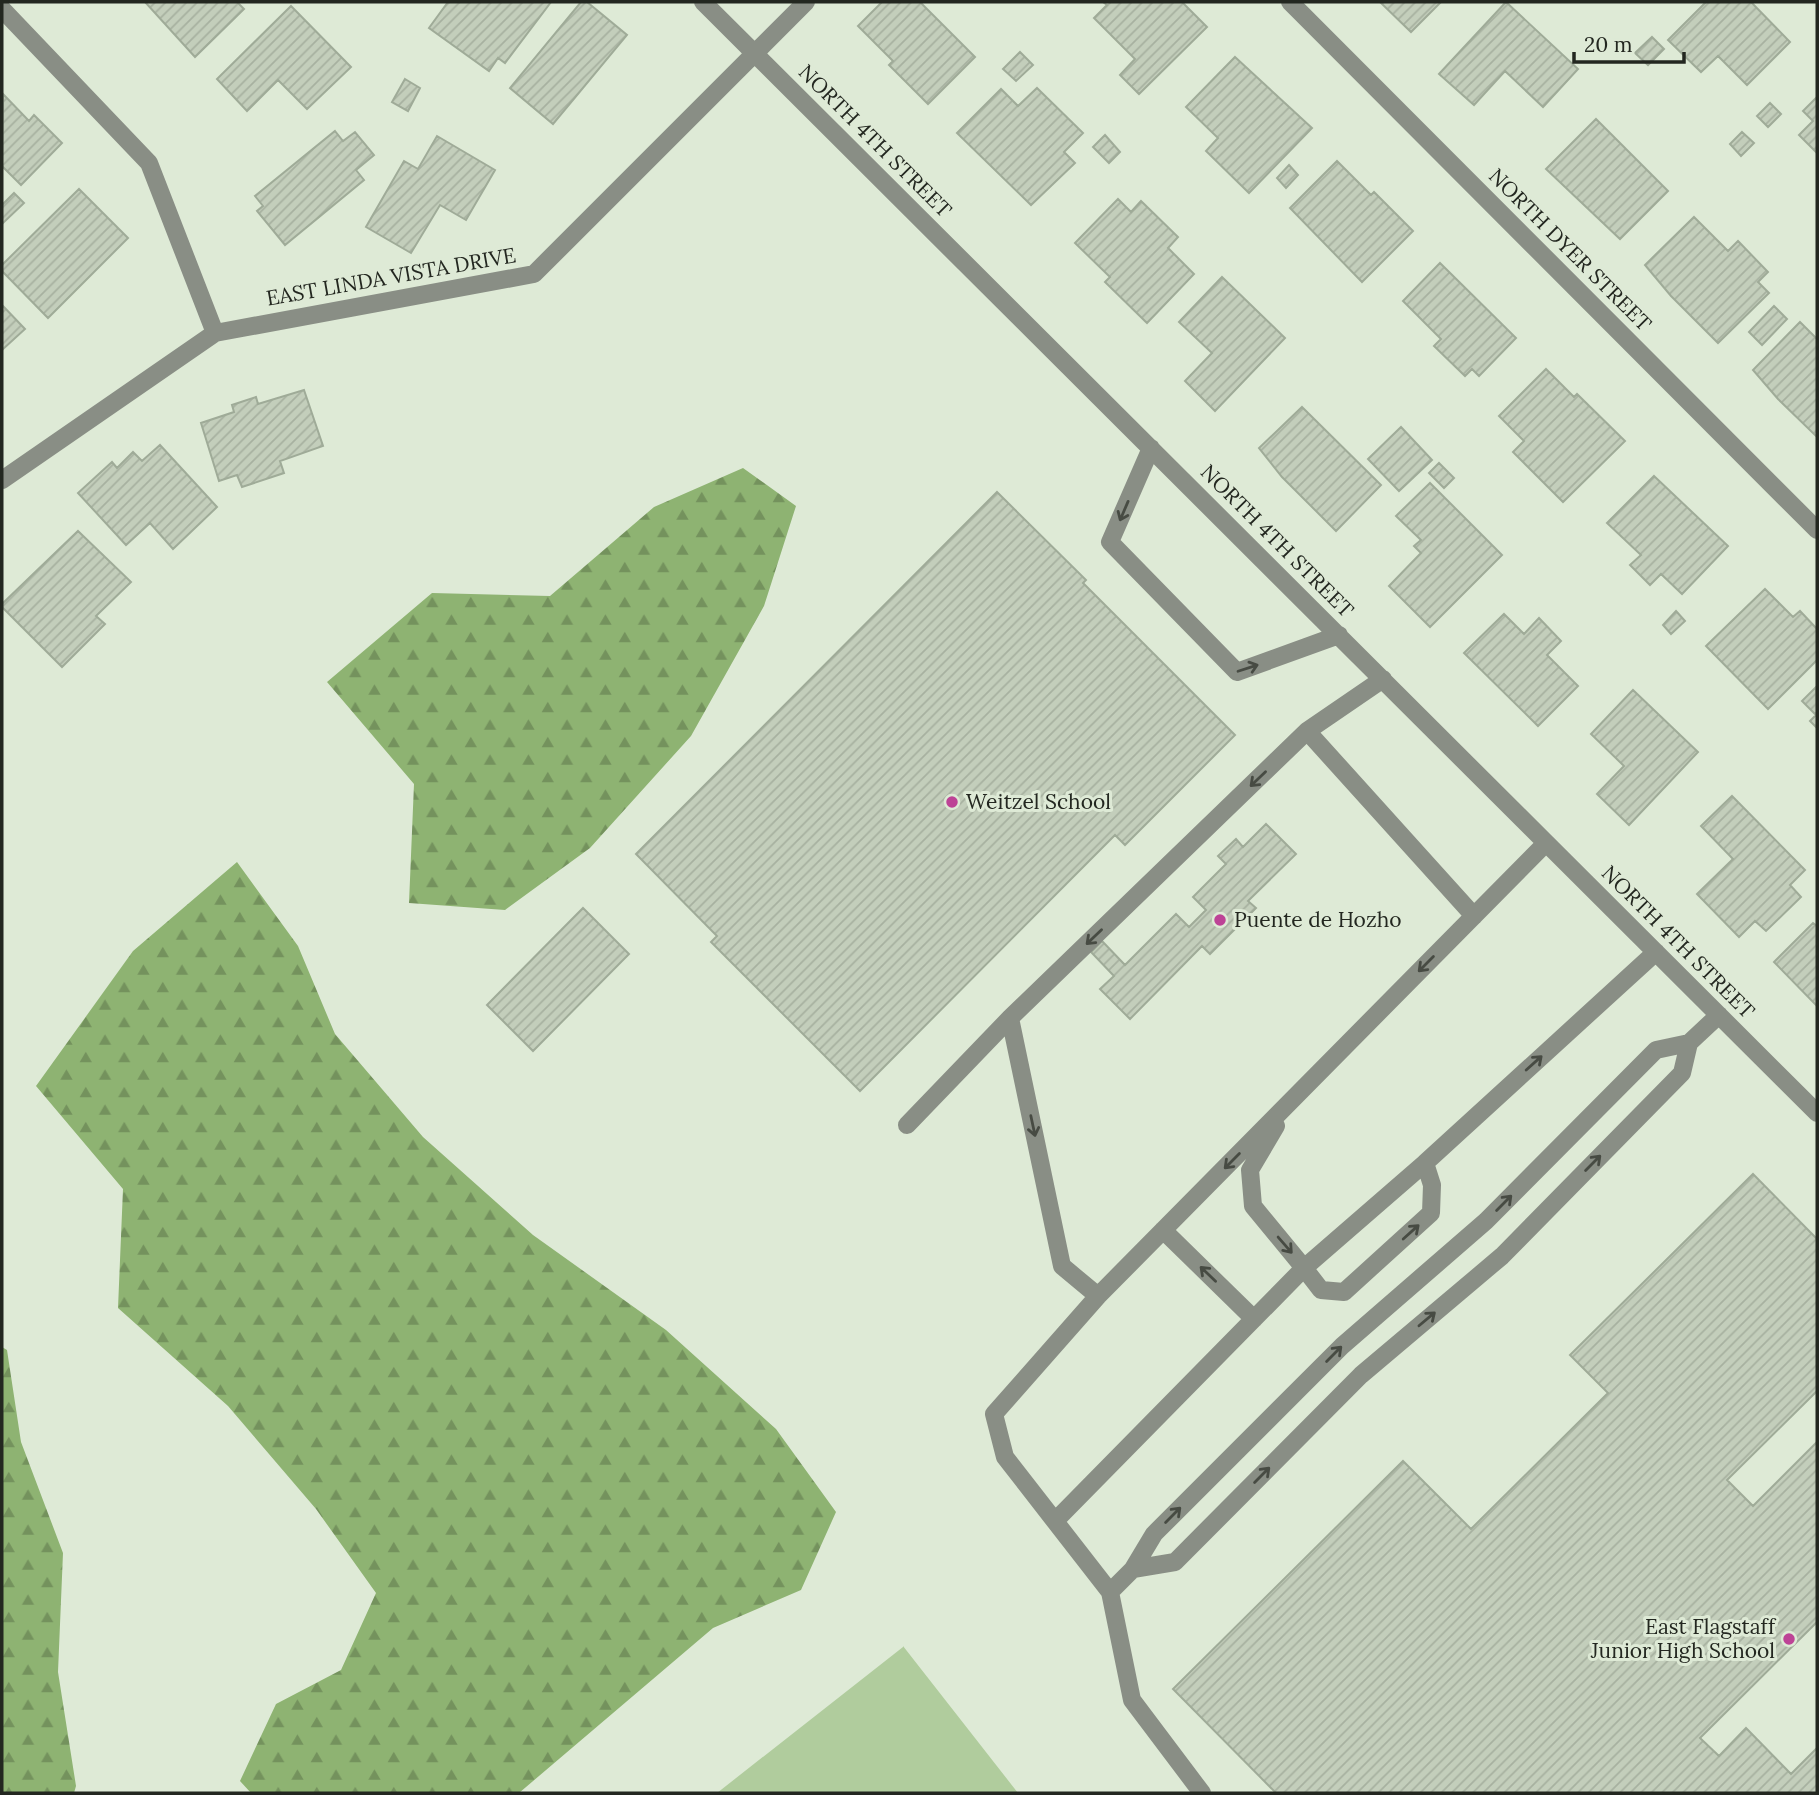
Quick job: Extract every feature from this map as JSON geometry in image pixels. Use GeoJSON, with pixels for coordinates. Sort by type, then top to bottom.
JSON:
{"type":"FeatureCollection","features":[{"type":"Feature","properties":{"kind":"street","name":"NORTH 4TH STREET"},"geometry":{"type":"LineString","coordinates":[[703,2],[1817,1114]]}},
{"type":"Feature","properties":{"kind":"street","name":"EAST LINDA VISTA DRIVE"},"geometry":{"type":"LineString","coordinates":[[2,480],[215,333],[534,274],[806,2]]}},
{"type":"Feature","properties":{"kind":"street","name":"NORTH DYER STREET"},"geometry":{"type":"LineString","coordinates":[[1290,2],[1817,530]]}},
{"type":"Feature","properties":{"kind":"street"},"geometry":{"type":"LineString","coordinates":[[2,9],[149,163],[215,333]]}},
{"type":"Feature","properties":{"kind":"street"},"geometry":{"type":"LineString","coordinates":[[1151,448],[1110,542],[1237,672],[1339,635]]}},
{"type":"Feature","properties":{"kind":"street"},"geometry":{"type":"LineString","coordinates":[[907,1125],[1010,1018],[1307,731],[1383,679]]}},
{"type":"Feature","properties":{"kind":"street"},"geometry":{"type":"LineString","coordinates":[[1307,731],[1474,915]]}},
{"type":"Feature","properties":{"kind":"street"},"geometry":{"type":"LineString","coordinates":[[1202,1793],[1132,1700],[1110,1592],[1005,1457],[994,1414],[1098,1296],[1546,844]]}},
{"type":"Feature","properties":{"kind":"street"},"geometry":{"type":"LineString","coordinates":[[1056,1520],[1304,1268],[1656,952]]}},
{"type":"Feature","properties":{"kind":"street"},"geometry":{"type":"LineString","coordinates":[[1110,1592],[1133,1569],[1154,1534],[1342,1346],[1486,1221],[1656,1050],[1689,1043],[1719,1014]]}},
{"type":"Feature","properties":{"kind":"street"},"geometry":{"type":"LineString","coordinates":[[1010,1018],[1062,1266],[1098,1296]]}},
{"type":"Feature","properties":{"kind":"street"},"geometry":{"type":"LineString","coordinates":[[1133,1569],[1175,1562],[1361,1375],[1502,1256],[1682,1073],[1689,1043]]}},
{"type":"Feature","properties":{"kind":"street"},"geometry":{"type":"LineString","coordinates":[[1290,1102],[1250,1170],[1252,1206],[1321,1290],[1344,1292],[1431,1213],[1432,1185],[1424,1163]]}},
{"type":"Feature","properties":{"kind":"street"},"geometry":{"type":"LineString","coordinates":[[1163,1230],[1254,1318]]}},
{"type":"Feature","properties":{"kind":"green space"},"geometry":{"type":"Polygon","coordinates":[[[743,468],[796,506],[764,606],[691,736],[590,848],[505,910],[409,903],[414,784],[327,682],[432,593],[550,596],[654,507],[743,468]]]}},
{"type":"Feature","properties":{"kind":"green space"},"geometry":{"type":"Polygon","coordinates":[[[237,862],[298,946],[335,1034],[423,1137],[533,1235],[666,1330],[776,1429],[836,1512],[801,1590],[713,1628],[519,1793],[251,1793],[240,1781],[276,1704],[341,1670],[376,1593],[316,1509],[228,1406],[118,1308],[123,1189],[36,1086],[133,951],[237,862]]]}},
{"type":"Feature","properties":{"kind":"green space"},"geometry":{"type":"Polygon","coordinates":[[[2,1347],[7,1350],[21,1442],[63,1553],[58,1672],[76,1786],[74,1793],[2,1793],[2,1347]]]}},
{"type":"Feature","properties":{"kind":"green space"},"geometry":{"type":"Polygon","coordinates":[[[903,1647],[1018,1793],[717,1793],[903,1647]]]}},
{"type":"Feature","properties":{"kind":"building"},"geometry":{"type":"Polygon","coordinates":[[[145,2],[237,2],[244,9],[195,57],[145,2]]]}},
{"type":"Feature","properties":{"kind":"building"},"geometry":{"type":"Polygon","coordinates":[[[448,2],[551,2],[505,63],[498,58],[489,71],[429,28],[448,2]]]}},
{"type":"Feature","properties":{"kind":"building"},"geometry":{"type":"Polygon","coordinates":[[[581,2],[587,2],[627,35],[553,124],[510,88],[581,2]]]}},
{"type":"Feature","properties":{"kind":"building"},"geometry":{"type":"Polygon","coordinates":[[[882,2],[920,2],[975,57],[928,104],[889,65],[893,61],[858,26],[882,2]]]}},
{"type":"Feature","properties":{"kind":"building"},"geometry":{"type":"Polygon","coordinates":[[[1103,2],[1182,2],[1207,27],[1139,94],[1120,75],[1135,59],[1094,18],[1107,5],[1103,2]]]}},
{"type":"Feature","properties":{"kind":"building"},"geometry":{"type":"Polygon","coordinates":[[[1380,2],[1441,2],[1411,32],[1380,2]]]}},
{"type":"Feature","properties":{"kind":"building"},"geometry":{"type":"Polygon","coordinates":[[[1506,2],[1578,69],[1543,107],[1505,71],[1474,105],[1439,74],[1506,2]]]}},
{"type":"Feature","properties":{"kind":"building"},"geometry":{"type":"Polygon","coordinates":[[[1706,2],[1751,2],[1790,42],[1747,85],[1718,56],[1701,72],[1668,40],[1706,2]]]}},
{"type":"Feature","properties":{"kind":"building"},"geometry":{"type":"Polygon","coordinates":[[[291,6],[351,67],[307,109],[278,80],[247,111],[217,79],[291,6]]]}},
{"type":"Feature","properties":{"kind":"building"},"geometry":{"type":"Polygon","coordinates":[[[1652,37],[1664,49],[1648,65],[1635,53],[1652,37]]]}},
{"type":"Feature","properties":{"kind":"building"},"geometry":{"type":"Polygon","coordinates":[[[1020,52],[1033,65],[1016,81],[1003,69],[1020,52]]]}},
{"type":"Feature","properties":{"kind":"building"},"geometry":{"type":"Polygon","coordinates":[[[1235,57],[1312,128],[1249,193],[1206,151],[1218,138],[1186,107],[1235,57]]]}},
{"type":"Feature","properties":{"kind":"building"},"geometry":{"type":"Polygon","coordinates":[[[405,79],[420,88],[408,111],[392,102],[405,79]]]}},
{"type":"Feature","properties":{"kind":"building"},"geometry":{"type":"Polygon","coordinates":[[[1037,88],[1083,133],[1064,152],[1075,163],[1031,205],[957,133],[1001,89],[1018,106],[1037,88]]]}},
{"type":"Feature","properties":{"kind":"building"},"geometry":{"type":"Polygon","coordinates":[[[3,94],[29,121],[34,115],[62,143],[21,185],[2,166],[3,94]]]}},
{"type":"Feature","properties":{"kind":"building"},"geometry":{"type":"Polygon","coordinates":[[[1817,97],[1817,153],[1799,135],[1813,121],[1803,111],[1817,97]]]}},
{"type":"Feature","properties":{"kind":"building"},"geometry":{"type":"Polygon","coordinates":[[[1770,103],[1781,114],[1768,127],[1757,116],[1770,103]]]}},
{"type":"Feature","properties":{"kind":"building"},"geometry":{"type":"Polygon","coordinates":[[[1596,119],[1668,191],[1620,239],[1546,169],[1596,119]]]}},
{"type":"Feature","properties":{"kind":"building"},"geometry":{"type":"Polygon","coordinates":[[[335,131],[343,141],[355,132],[374,155],[356,170],[364,180],[285,245],[257,211],[263,206],[255,196],[335,131]]]}},
{"type":"Feature","properties":{"kind":"building"},"geometry":{"type":"Polygon","coordinates":[[[1742,132],[1754,143],[1741,156],[1730,144],[1742,132]]]}},
{"type":"Feature","properties":{"kind":"building"},"geometry":{"type":"Polygon","coordinates":[[[1105,135],[1120,152],[1109,163],[1093,147],[1105,135]]]}},
{"type":"Feature","properties":{"kind":"building"},"geometry":{"type":"Polygon","coordinates":[[[437,136],[495,170],[466,220],[440,205],[411,253],[366,227],[404,161],[418,169],[437,136]]]}},
{"type":"Feature","properties":{"kind":"building"},"geometry":{"type":"Polygon","coordinates":[[[1337,161],[1371,195],[1374,192],[1413,231],[1362,282],[1290,208],[1337,161]]]}},
{"type":"Feature","properties":{"kind":"building"},"geometry":{"type":"Polygon","coordinates":[[[1289,165],[1298,175],[1286,188],[1277,178],[1289,165]]]}},
{"type":"Feature","properties":{"kind":"building"},"geometry":{"type":"Polygon","coordinates":[[[79,189],[128,238],[48,318],[2,271],[2,265],[79,189]]]}},
{"type":"Feature","properties":{"kind":"building"},"geometry":{"type":"Polygon","coordinates":[[[14,193],[24,203],[2,224],[2,205],[14,193]]]}},
{"type":"Feature","properties":{"kind":"building"},"geometry":{"type":"Polygon","coordinates":[[[1118,199],[1131,212],[1141,201],[1178,237],[1168,248],[1194,274],[1147,323],[1105,282],[1110,277],[1075,243],[1118,199]]]}},
{"type":"Feature","properties":{"kind":"building"},"geometry":{"type":"Polygon","coordinates":[[[1694,217],[1728,251],[1738,241],[1768,272],[1758,282],[1769,293],[1718,343],[1671,296],[1645,265],[1694,217]]]}},
{"type":"Feature","properties":{"kind":"building"},"geometry":{"type":"Polygon","coordinates":[[[1440,263],[1516,338],[1479,376],[1472,369],[1465,376],[1434,346],[1441,339],[1403,301],[1440,263]]]}},
{"type":"Feature","properties":{"kind":"building"},"geometry":{"type":"Polygon","coordinates":[[[1222,277],[1285,338],[1215,411],[1185,381],[1212,353],[1179,322],[1222,277]]]}},
{"type":"Feature","properties":{"kind":"building"},"geometry":{"type":"Polygon","coordinates":[[[2,305],[25,329],[2,350],[2,305]]]}},
{"type":"Feature","properties":{"kind":"building"},"geometry":{"type":"Polygon","coordinates":[[[1774,306],[1787,319],[1762,345],[1749,332],[1774,306]]]}},
{"type":"Feature","properties":{"kind":"building"},"geometry":{"type":"Polygon","coordinates":[[[1800,322],[1817,339],[1817,437],[1753,370],[1800,322]]]}},
{"type":"Feature","properties":{"kind":"building"},"geometry":{"type":"Polygon","coordinates":[[[1546,369],[1574,397],[1577,394],[1625,441],[1563,502],[1513,452],[1524,441],[1499,416],[1546,369]]]}},
{"type":"Feature","properties":{"kind":"building"},"geometry":{"type":"Polygon","coordinates":[[[304,390],[323,446],[280,461],[284,473],[242,487],[237,475],[219,481],[201,423],[234,412],[232,405],[256,397],[258,404],[304,390]]]}},
{"type":"Feature","properties":{"kind":"building"},"geometry":{"type":"Polygon","coordinates":[[[1302,407],[1381,485],[1336,531],[1282,477],[1259,448],[1302,407]]]}},
{"type":"Feature","properties":{"kind":"building"},"geometry":{"type":"Polygon","coordinates":[[[1401,427],[1432,460],[1399,491],[1368,459],[1401,427]]]}},
{"type":"Feature","properties":{"kind":"building"},"geometry":{"type":"Polygon","coordinates":[[[160,445],[217,507],[173,549],[150,523],[126,545],[78,493],[112,462],[117,468],[133,452],[142,461],[160,445]]]}},
{"type":"Feature","properties":{"kind":"building"},"geometry":{"type":"Polygon","coordinates":[[[1439,463],[1454,478],[1444,488],[1429,473],[1439,463]]]}},
{"type":"Feature","properties":{"kind":"building"},"geometry":{"type":"Polygon","coordinates":[[[1654,476],[1728,546],[1682,594],[1661,574],[1650,585],[1630,565],[1641,555],[1607,523],[1654,476]]]}},
{"type":"Feature","properties":{"kind":"building"},"geometry":{"type":"Polygon","coordinates":[[[1430,483],[1502,555],[1430,627],[1389,586],[1421,553],[1414,546],[1421,540],[1396,516],[1430,483]]]}},
{"type":"Feature","properties":{"kind":"building"},"geometry":{"type":"Polygon","coordinates":[[[997,492],[1086,580],[1083,583],[1235,735],[1125,845],[1115,835],[860,1091],[711,942],[717,936],[636,854],[997,492]]]}},
{"type":"Feature","properties":{"kind":"building"},"geometry":{"type":"Polygon","coordinates":[[[78,531],[131,582],[96,616],[105,624],[62,667],[2,604],[78,531]]]}},
{"type":"Feature","properties":{"kind":"building"},"geometry":{"type":"Polygon","coordinates":[[[1765,589],[1793,617],[1800,611],[1817,629],[1817,660],[1768,709],[1706,646],[1765,589]]]}},
{"type":"Feature","properties":{"kind":"building"},"geometry":{"type":"Polygon","coordinates":[[[1676,611],[1685,621],[1671,634],[1663,625],[1676,611]]]}},
{"type":"Feature","properties":{"kind":"building"},"geometry":{"type":"Polygon","coordinates":[[[1504,614],[1524,634],[1539,618],[1561,641],[1547,655],[1578,686],[1538,726],[1464,653],[1504,614]]]}},
{"type":"Feature","properties":{"kind":"building"},"geometry":{"type":"Polygon","coordinates":[[[1816,687],[1817,712],[1815,714],[1802,701],[1816,687]]]}},
{"type":"Feature","properties":{"kind":"building"},"geometry":{"type":"Polygon","coordinates":[[[1633,690],[1698,752],[1629,825],[1597,794],[1624,766],[1591,734],[1633,690]]]}},
{"type":"Feature","properties":{"kind":"building"},"geometry":{"type":"Polygon","coordinates":[[[1817,714],[1817,728],[1810,721],[1817,714]]]}},
{"type":"Feature","properties":{"kind":"building"},"geometry":{"type":"Polygon","coordinates":[[[1732,796],[1805,870],[1790,885],[1801,897],[1766,931],[1755,921],[1739,937],[1697,894],[1733,859],[1701,826],[1732,796]]]}},
{"type":"Feature","properties":{"kind":"building","name":"Puente de Hozho"},"geometry":{"type":"Polygon","coordinates":[[[1266,824],[1296,854],[1248,901],[1256,908],[1210,954],[1202,946],[1130,1019],[1100,989],[1114,976],[1091,952],[1102,941],[1125,965],[1176,914],[1189,927],[1206,910],[1193,897],[1226,864],[1218,856],[1236,839],[1243,847],[1266,824]]]}},
{"type":"Feature","properties":{"kind":"building"},"geometry":{"type":"Polygon","coordinates":[[[583,908],[629,954],[533,1051],[487,1005],[583,908]]]}},
{"type":"Feature","properties":{"kind":"building"},"geometry":{"type":"Polygon","coordinates":[[[1813,923],[1817,926],[1817,1006],[1774,962],[1813,923]]]}},
{"type":"Feature","properties":{"kind":"building"},"geometry":{"type":"Polygon","coordinates":[[[1753,1174],[1817,1239],[1817,1391],[1727,1480],[1753,1506],[1817,1442],[1817,1622],[1700,1738],[1719,1756],[1746,1728],[1791,1774],[1817,1748],[1817,1793],[1276,1793],[1173,1689],[1403,1461],[1471,1529],[1608,1393],[1570,1355],[1753,1174]]]}},
{"type":"Feature","properties":{"kind":"place","name":"Weitzel School"},"geometry":{"type":"Point","coordinates":[952,802]}},
{"type":"Feature","properties":{"kind":"place","name":"Puente de Hozho"},"geometry":{"type":"Point","coordinates":[1220,920]}},
{"type":"Feature","properties":{"kind":"place","name":"East Flagstaff Junior High School"},"geometry":{"type":"Point","coordinates":[1789,1639]}}]}
